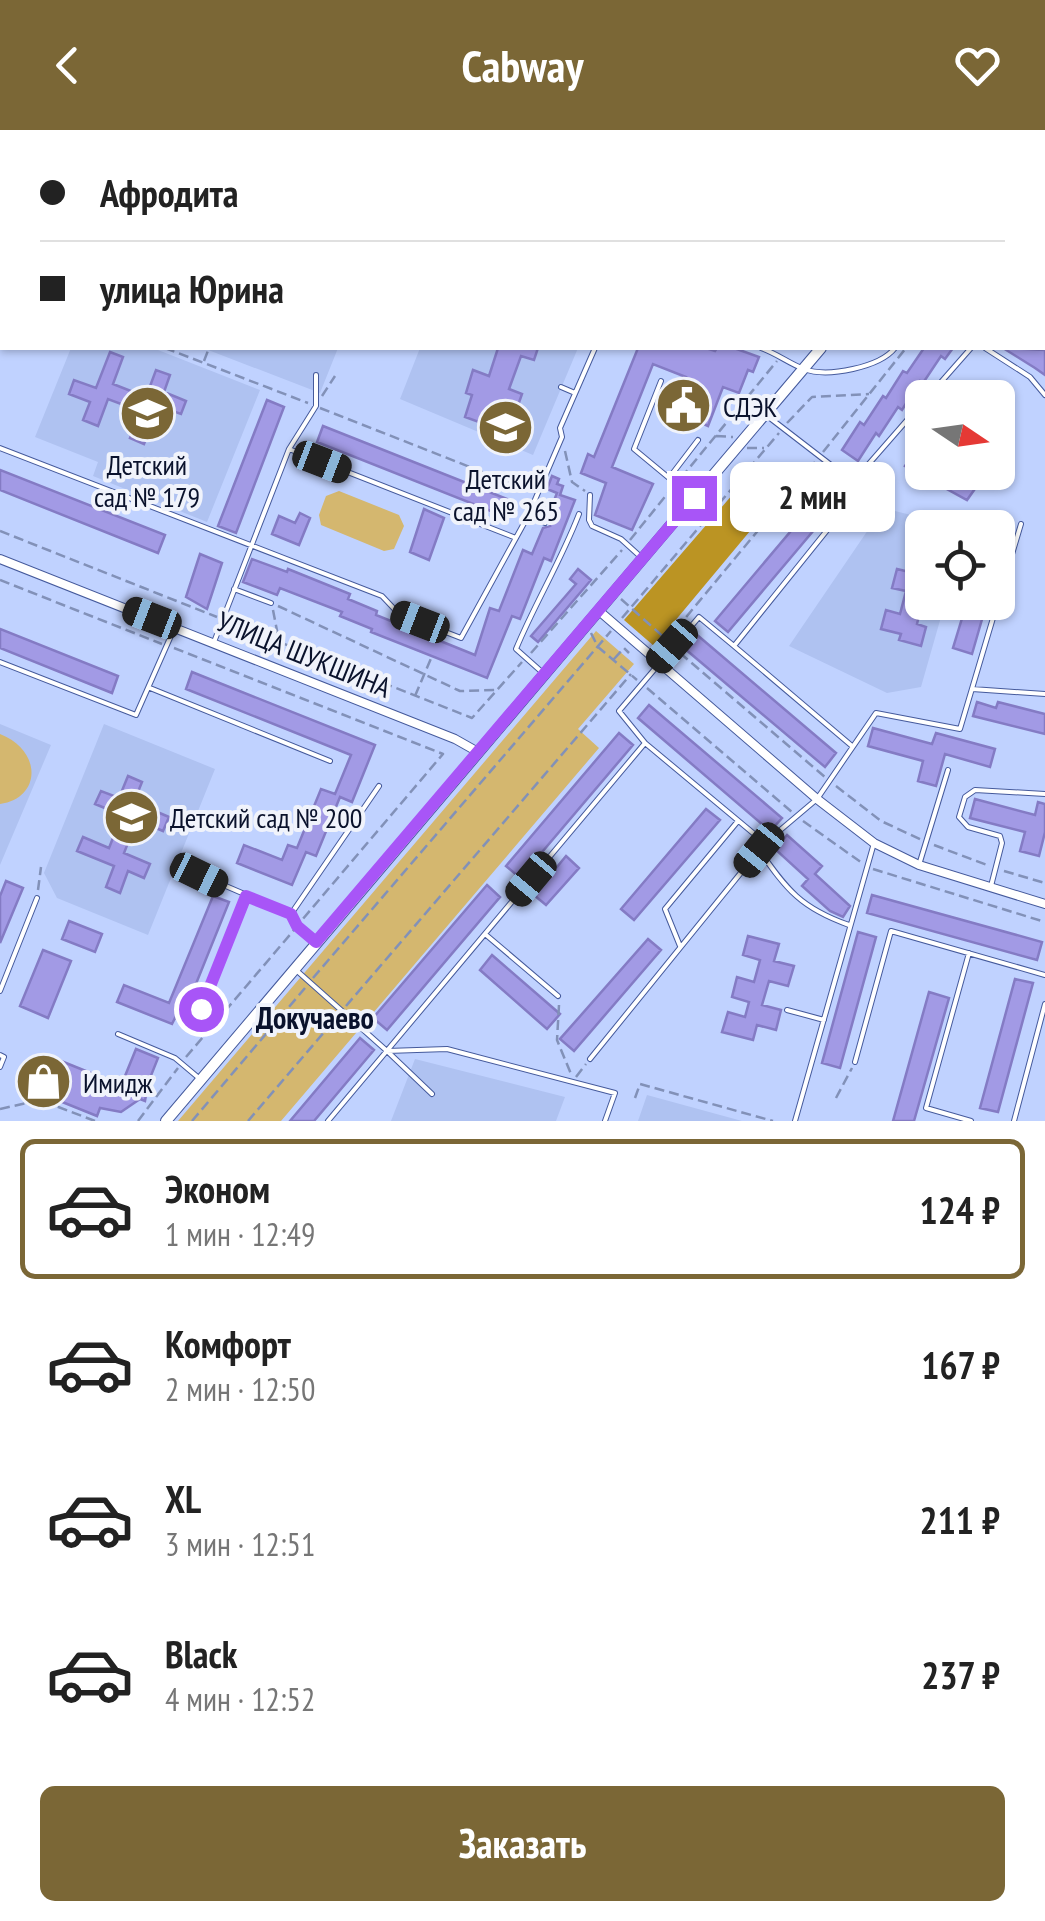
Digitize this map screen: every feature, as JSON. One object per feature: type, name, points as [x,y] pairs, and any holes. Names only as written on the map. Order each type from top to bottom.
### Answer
[{"type":"street","points":[[166,1121],[819,350]]},
{"type":"street","name":"УЛИЦА ШУКШИНА","points":[[0,558],[455,739],[478,752]]},
{"type":"street","points":[[598,610],[816,800],[874,844],[919,864],[1045,904]]},
{"type":"lane","points":[[0,448],[382,596],[399,614],[462,638],[528,516],[562,438],[560,428],[593,350]]},
{"type":"lane","points":[[766,350],[803,369],[828,371],[871,364],[894,350]]},
{"type":"lane","points":[[943,380],[969,350]]},
{"type":"lane","points":[[988,350],[1030,376],[1045,395]]},
{"type":"lane","points":[[1030,376],[1035,368]]},
{"type":"lane","points":[[214,642],[289,449],[316,406],[316,375]]},
{"type":"lane","points":[[661,381],[634,449],[694,498]]},
{"type":"lane","points":[[561,388],[575,393]]},
{"type":"lane","points":[[734,646],[862,488],[764,414]]},
{"type":"lane","points":[[853,482],[905,422]]},
{"type":"lane","points":[[669,478],[698,440]]},
{"type":"lane","points":[[289,449],[516,538]]},
{"type":"lane","points":[[590,495],[592,526],[626,544],[642,558]]},
{"type":"lane","points":[[544,674],[516,650],[579,514]]},
{"type":"lane","points":[[528,516],[545,522]]},
{"type":"lane","points":[[590,1059],[765,842],[816,800],[876,713],[960,729],[1021,524]]},
{"type":"lane","points":[[563,530],[572,533]]},
{"type":"lane","points":[[234,589],[271,604]]},
{"type":"lane","points":[[765,842],[645,743],[619,711],[672,646],[699,618],[854,748]]},
{"type":"lane","points":[[0,662],[136,715],[174,626]]},
{"type":"lane","points":[[150,688],[330,761]]},
{"type":"lane","points":[[972,689],[1045,694]]},
{"type":"lane","points":[[328,1121],[645,743]]},
{"type":"lane","points":[[919,864],[948,770]]},
{"type":"lane","points":[[291,914],[378,786]]},
{"type":"lane","points":[[991,886],[1002,843],[1000,836],[968,827],[960,817],[965,797],[975,790],[1045,794]]},
{"type":"lane","points":[[681,948],[665,909],[738,820]]},
{"type":"lane","points":[[796,1121],[874,844]]},
{"type":"lane","points":[[759,850],[784,886],[816,913],[851,926]]},
{"type":"lane","points":[[177,864],[291,914],[297,926],[316,942]]},
{"type":"lane","points":[[201,1009],[246,896]]},
{"type":"lane","points":[[0,990],[37,898]]},
{"type":"lane","points":[[855,1062],[891,931],[1045,975]]},
{"type":"lane","points":[[485,934],[558,996]]},
{"type":"lane","points":[[969,953],[926,1108],[971,1121]]},
{"type":"lane","points":[[294,969],[432,1094]]},
{"type":"lane","points":[[1014,1121],[1045,1004]]},
{"type":"lane","points":[[787,1010],[824,1020]]},
{"type":"lane","points":[[118,1034],[181,1063],[200,1079]]},
{"type":"lane","points":[[387,1050],[446,1049],[615,1093],[605,1121]]},
{"type":"lane","points":[[0,1055],[4,1057],[0,1067]]},
{"type":"path","points":[[171,350],[537,494]]},
{"type":"path","points":[[204,362],[208,350]]},
{"type":"path","points":[[667,640],[904,350]]},
{"type":"path","points":[[0,531],[472,718],[598,578],[782,356]]},
{"type":"path","points":[[316,406],[335,376]]},
{"type":"path","points":[[192,1121],[782,429],[812,397],[869,394]]},
{"type":"path","points":[[562,438],[572,482],[590,495]]},
{"type":"path","points":[[598,578],[672,646],[881,822],[926,842],[1045,883]]},
{"type":"path","points":[[0,580],[443,754],[181,1063],[138,1121]]},
{"type":"path","points":[[271,604],[280,642]]},
{"type":"path","points":[[271,604],[460,691],[497,690]]},
{"type":"path","points":[[570,610],[586,624],[598,647],[796,816],[867,867],[1045,922]]},
{"type":"path","points":[[614,660],[624,648],[629,653]]},
{"type":"path","points":[[415,696],[432,656]]},
{"type":"path","points":[[248,1121],[632,674]]},
{"type":"path","points":[[505,741],[511,747]]},
{"type":"path","points":[[37,898],[41,867]]},
{"type":"path","points":[[558,996],[557,1040],[574,1080],[590,1059]]},
{"type":"path","points":[[836,1098],[855,1062]]},
{"type":"path","points":[[635,1098],[640,1084],[772,1121]]},
{"type":"path","points":[[0,1108],[40,1100],[95,1121]]},
{"type":"shaded area","name":"Детский сад № 179","points":[[70,350],[158,350],[260,390],[207,522],[93,476],[98,462],[35,437]]},
{"type":"shaded area","points":[[208,350],[337,350],[320,393]]},
{"type":"shaded area","name":"Детский сад № 265","points":[[419,350],[577,350],[533,455],[400,399]]},
{"type":"shaded area","points":[[789,462],[800,471],[654,646],[624,620],[759,464],[775,477]]},
{"type":"shaded area","points":[[339,491],[399,515],[404,526],[394,549],[384,551],[321,525],[319,515],[326,496]]},
{"type":"shaded area","points":[[883,508],[905,514],[905,620],[940,620],[921,687],[887,693],[789,646]]},
{"type":"shaded area","points":[[596,631],[634,664],[578,729],[599,748],[281,1121],[178,1121]]},
{"type":"shaded area","points":[[0,724],[51,745],[0,865]]},
{"type":"shaded area","name":"Детский сад № 200","points":[[104,724],[215,769],[148,935],[57,898],[44,873]]},
{"type":"shaded area","points":[[0,734],[24,751],[32,773],[24,793],[0,804]]},
{"type":"shaded area","points":[[415,1059],[565,1097],[556,1121],[391,1121]]},
{"type":"shaded area","points":[[647,1095],[742,1121],[638,1121]]},
{"type":"building","points":[[497,350],[537,350],[534,360],[521,356],[509,389],[522,394],[515,414],[494,407],[487,425],[465,417],[472,395],[466,393],[473,370],[489,376]]},
{"type":"building","points":[[637,350],[740,350],[759,357],[753,372],[748,370],[739,393],[723,387],[708,426],[674,409],[686,377],[653,364],[612,467],[653,484],[632,530],[595,515],[606,483],[581,473],[588,454],[594,457]]},
{"type":"building","points":[[923,350],[952,350],[945,359],[941,356],[925,380],[905,380],[905,405],[902,410],[898,407],[879,436],[876,433],[858,461],[842,450],[860,422],[864,425],[883,396],[886,398],[903,371],[907,373]]},
{"type":"building","points":[[1006,350],[1045,350],[1045,375]]},
{"type":"building","points":[[110,352],[123,357],[113,384],[146,397],[156,370],[170,375],[164,392],[186,401],[181,414],[158,406],[144,444],[130,438],[140,411],[108,399],[98,426],[83,420],[90,402],[69,394],[74,380],[96,388]]},
{"type":"building","points":[[267,400],[284,407],[236,533],[218,526]]},
{"type":"building","points":[[323,426],[507,499],[501,515],[317,442]]},
{"type":"building","points":[[0,470],[165,535],[158,553],[0,490]]},
{"type":"building","points":[[552,476],[563,486],[560,495],[575,500],[551,561],[544,558],[520,619],[512,616],[487,678],[371,632],[372,629],[340,616],[342,612],[280,588],[277,595],[243,582],[252,559],[287,572],[288,569],[350,594],[348,599],[377,611],[376,615],[475,655],[490,608],[499,611],[523,550],[532,554],[543,528],[550,526],[547,518],[557,493],[547,489]]},
{"type":"building","points":[[828,487],[841,498],[728,632],[715,621]]},
{"type":"building","points":[[949,490],[974,490],[967,500]]},
{"type":"building","points":[[424,509],[444,518],[429,560],[410,552]]},
{"type":"building","points":[[300,513],[310,518],[299,545],[272,534],[279,516],[295,523]]},
{"type":"building","points":[[200,554],[222,563],[207,609],[186,597]]},
{"type":"building","points":[[578,569],[591,580],[538,642],[531,636],[576,584],[570,579]]},
{"type":"building","points":[[897,569],[905,571],[905,591],[892,588]]},
{"type":"building","points":[[905,595],[905,620],[918,620],[917,624],[926,627],[921,646],[899,640],[901,634],[881,629],[886,610],[900,614]]},
{"type":"building","points":[[962,620],[982,620],[972,654],[953,648]]},
{"type":"building","points":[[0,629],[118,676],[112,693],[0,648]]},
{"type":"building","points":[[696,634],[836,753],[825,767],[684,648]]},
{"type":"building","points":[[192,672],[375,745],[352,802],[340,797],[316,856],[306,852],[292,885],[237,863],[244,845],[282,860],[288,845],[297,848],[321,789],[335,794],[351,755],[186,689]]},
{"type":"building","points":[[977,702],[996,708],[998,702],[1045,714],[1045,734],[973,716]]},
{"type":"building","points":[[649,705],[782,818],[770,831],[638,718]]},
{"type":"building","points":[[873,728],[932,744],[936,733],[995,749],[990,767],[945,754],[936,786],[918,781],[923,761],[868,746]]},
{"type":"building","points":[[619,733],[633,745],[520,878],[506,866]]},
{"type":"building","points":[[128,776],[142,782],[134,802],[169,817],[163,831],[137,820],[124,853],[150,864],[144,878],[128,871],[120,893],[106,887],[114,866],[77,851],[83,837],[109,848],[122,815],[95,804],[101,791],[119,798]]},
{"type":"building","points":[[975,799],[1035,815],[1038,802],[1045,804],[1045,832],[1039,856],[1020,851],[1025,832],[970,818]]},
{"type":"building","points":[[706,809],[720,820],[634,920],[621,909]]},
{"type":"building","points":[[787,835],[822,866],[815,874],[850,906],[843,917],[830,911],[802,886],[808,879],[775,849]]},
{"type":"building","points":[[566,856],[579,868],[546,905],[534,895]]},
{"type":"building","points":[[6,881],[23,888],[0,943],[0,896]]},
{"type":"building","points":[[487,885],[500,897],[387,1030],[373,1018]]},
{"type":"building","points":[[872,895],[1042,942],[1037,960],[867,913]]},
{"type":"building","points":[[213,896],[229,902],[181,1021],[175,1018],[172,1024],[117,1002],[124,985],[169,1003]]},
{"type":"building","points":[[69,921],[102,934],[95,952],[62,939]]},
{"type":"building","points":[[858,932],[876,937],[840,1068],[822,1063]]},
{"type":"building","points":[[748,936],[779,944],[774,961],[794,966],[788,986],[769,981],[762,1005],[781,1010],[776,1030],[757,1025],[753,1040],[722,1032],[728,1012],[745,1017],[749,1002],[732,997],[737,977],[754,982],[760,960],[743,955]]},
{"type":"building","points":[[648,939],[661,950],[574,1051],[560,1039]]},
{"type":"building","points":[[43,950],[71,961],[48,1018],[20,1006]]},
{"type":"building","points":[[492,955],[560,1014],[547,1029],[480,970]]},
{"type":"building","points":[[1015,979],[1033,983],[998,1112],[980,1108]]},
{"type":"building","points":[[929,992],[949,998],[914,1121],[893,1121]]},
{"type":"building","points":[[360,1038],[374,1050],[314,1121],[290,1121]]},
{"type":"building","points":[[136,1049],[158,1058],[145,1101],[140,1099],[121,1112],[100,1108],[97,1116],[30,1089],[40,1064],[52,1069],[56,1059],[118,1084]]},
{"type":"place","name":"СДЭК","points":[[684,406]]},
{"type":"place","name":"Детский сад № 179","points":[[147,413]]},
{"type":"place","name":"Детский сад № 265","points":[[506,427]]},
{"type":"place","name":"Детский сад № 200","points":[[131,817]]},
{"type":"place","name":"Имидж","points":[[44,1082]]},
{"type":"district","name":"Докучаево","points":[[315,1017]]},
{"type":"route","points":[[201,1009],[246,896],[291,914],[297,926],[316,942],[694,498]]}]
